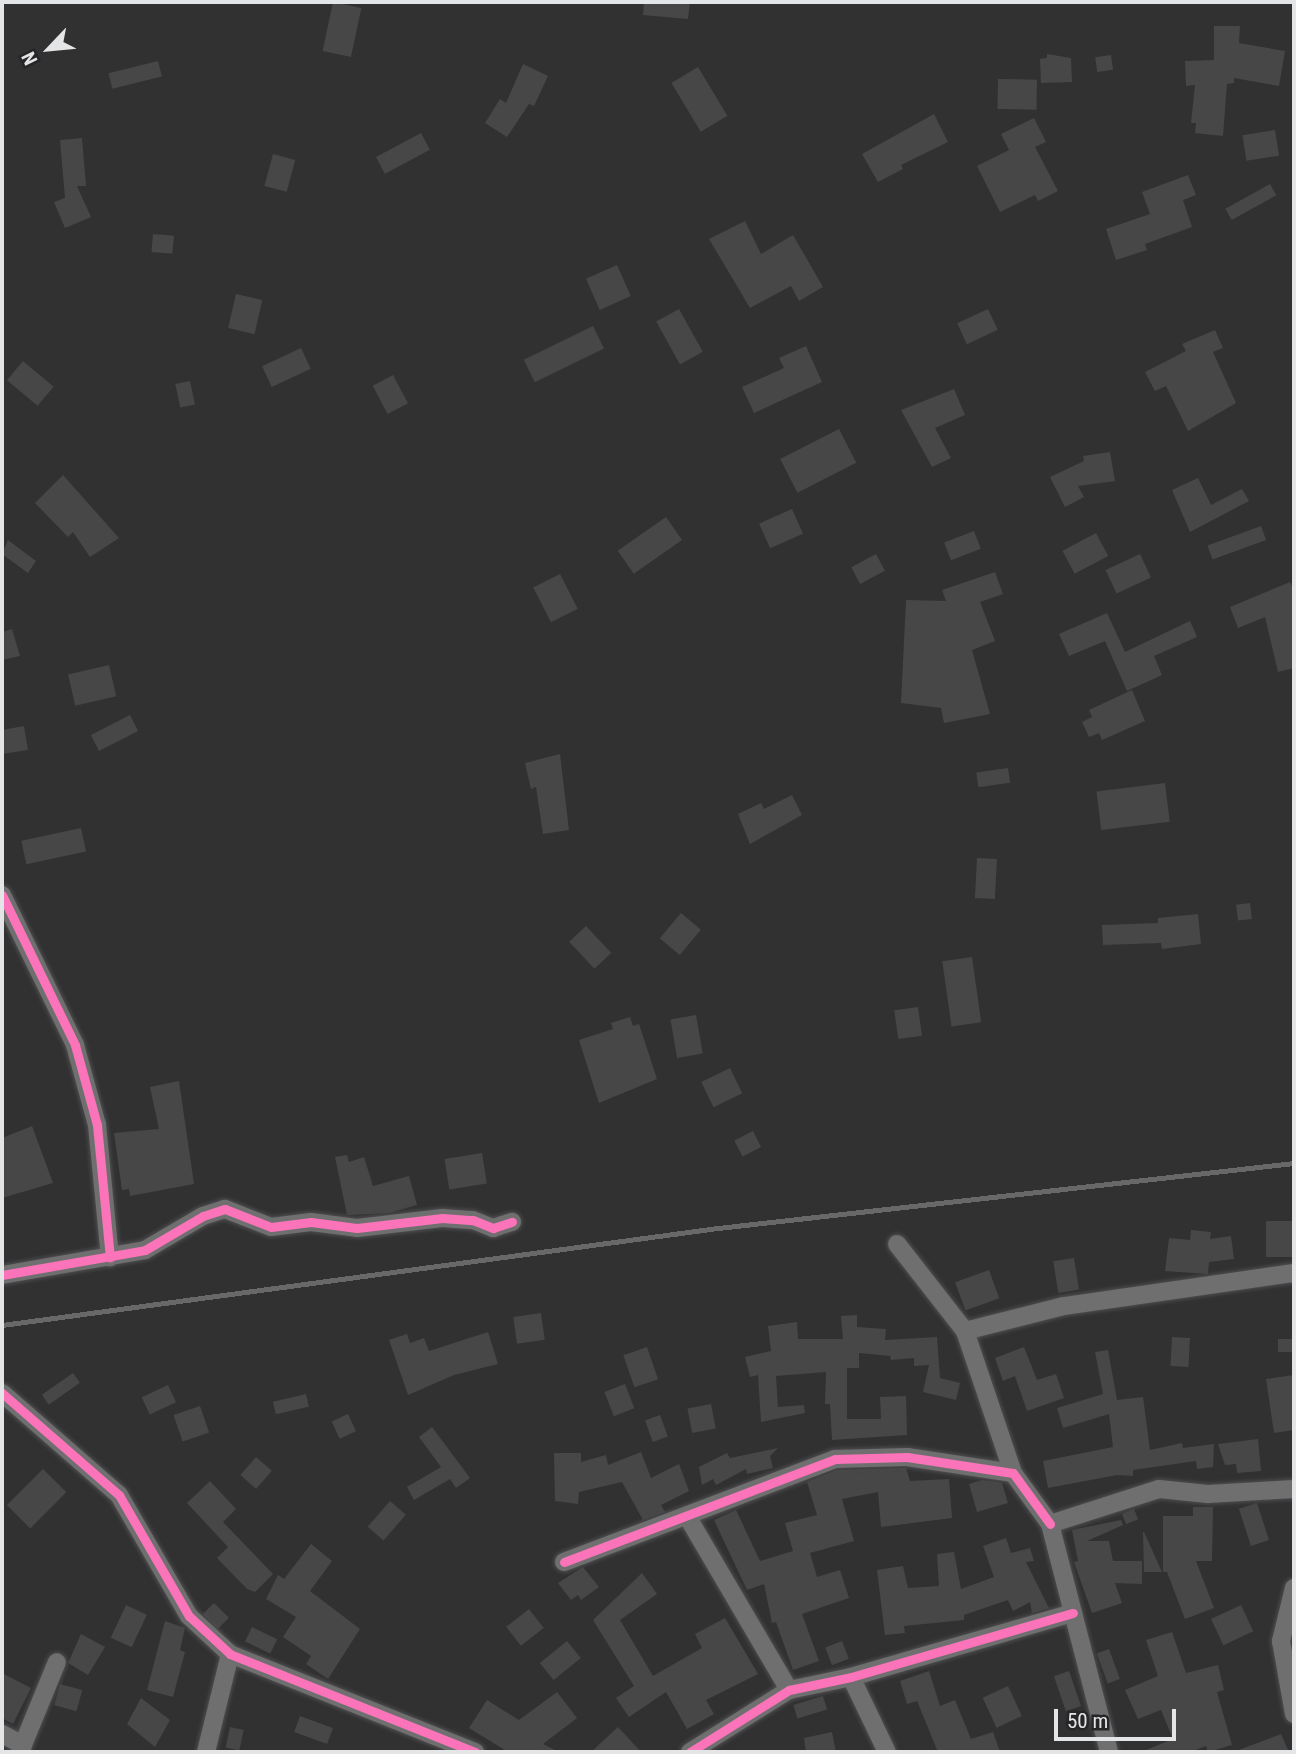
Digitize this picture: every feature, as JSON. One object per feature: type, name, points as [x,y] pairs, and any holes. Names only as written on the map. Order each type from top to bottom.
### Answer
[{"type":"street","points":[[2,895],[75,1045],[97,1125],[110,1257]]},
{"type":"street","points":[[2,1275],[145,1250],[203,1216],[225,1209],[271,1227],[312,1222],[357,1228],[442,1218],[473,1220],[493,1228],[512,1222]]},
{"type":"street","points":[[897,1244],[965,1331],[1013,1473],[1050,1524],[1109,1752]]},
{"type":"street","points":[[965,1331],[1064,1306],[1294,1273]]},
{"type":"street","points":[[2,1393],[119,1495],[190,1616],[230,1654],[475,1752]]},
{"type":"street","points":[[564,1562],[835,1459],[907,1458],[1013,1473]]},
{"type":"street","points":[[1050,1524],[1159,1489],[1208,1494],[1294,1489]]},
{"type":"street","points":[[687,1516],[789,1690]]},
{"type":"street","points":[[1294,1588],[1281,1642],[1294,1714]]},
{"type":"street","points":[[690,1752],[789,1690],[851,1677],[1073,1613]]},
{"type":"street","points":[[206,1752],[230,1654]]},
{"type":"street","points":[[2,1734],[21,1749],[57,1662]]},
{"type":"street","points":[[851,1677],[887,1752]]},
{"type":"building","points":[[333,2],[361,8],[351,57],[323,51]]},
{"type":"building","points":[[644,2],[690,2],[688,19],[643,15]]},
{"type":"building","points":[[1214,26],[1240,26],[1239,43],[1285,51],[1279,86],[1234,78],[1234,83],[1227,84],[1223,136],[1195,133],[1196,123],[1191,123],[1195,85],[1186,86],[1185,61],[1214,60]]},
{"type":"building","points":[[1047,54],[1071,58],[1072,82],[1041,83],[1040,59],[1047,58]]},
{"type":"building","points":[[1111,55],[1113,70],[1097,72],[1095,57]]},
{"type":"building","points":[[158,61],[162,77],[112,89],[109,73]]},
{"type":"building","points":[[523,64],[548,76],[534,106],[529,104],[507,137],[485,123],[500,99],[506,103]]},
{"type":"building","points":[[698,67],[727,116],[701,132],[671,83]]},
{"type":"building","points":[[998,79],[1037,80],[1036,110],[997,109]]},
{"type":"building","points":[[934,114],[948,142],[901,165],[903,169],[878,182],[862,154]]},
{"type":"building","points":[[1034,118],[1046,142],[1035,147],[1058,191],[1038,201],[1035,195],[1000,212],[977,166],[1009,150],[1001,134]]},
{"type":"building","points":[[1275,130],[1279,156],[1246,161],[1242,135]]},
{"type":"building","points":[[421,133],[430,150],[385,174],[376,157]]},
{"type":"building","points":[[82,138],[86,186],[77,186],[91,217],[65,228],[54,202],[65,198],[60,140]]},
{"type":"building","points":[[273,154],[295,160],[287,192],[264,186]]},
{"type":"building","points":[[1188,175],[1196,195],[1183,200],[1192,227],[1145,244],[1147,250],[1116,260],[1106,229],[1150,214],[1142,192]]},
{"type":"building","points":[[1270,184],[1276,195],[1232,220],[1225,209]]},
{"type":"building","points":[[745,221],[761,254],[793,235],[823,287],[799,301],[791,286],[750,308],[709,239]]},
{"type":"building","points":[[153,234],[174,236],[172,254],[151,252]]},
{"type":"building","points":[[617,265],[631,296],[600,310],[586,279]]},
{"type":"building","points":[[236,294],[262,300],[254,334],[228,328]]},
{"type":"building","points":[[679,309],[703,352],[680,364],[656,322]]},
{"type":"building","points":[[988,309],[998,330],[967,344],[957,323]]},
{"type":"building","points":[[593,326],[604,348],[535,382],[524,360]]},
{"type":"building","points":[[1215,330],[1223,348],[1213,352],[1236,403],[1188,431],[1166,386],[1155,391],[1145,372],[1186,351],[1182,344]]},
{"type":"building","points":[[806,346],[822,382],[754,413],[742,387],[784,368],[779,358]]},
{"type":"building","points":[[301,348],[311,369],[272,387],[262,366]]},
{"type":"building","points":[[23,361],[54,387],[38,406],[7,380]]},
{"type":"building","points":[[393,375],[408,403],[388,414],[373,386]]},
{"type":"building","points":[[190,381],[195,404],[180,408],[175,384]]},
{"type":"building","points":[[954,389],[965,415],[935,428],[951,458],[932,467],[901,410]]},
{"type":"building","points":[[839,429],[856,463],[797,493],[780,459]]},
{"type":"building","points":[[1110,452],[1115,481],[1078,486],[1084,497],[1065,507],[1050,477],[1084,461],[1083,456]]},
{"type":"building","points":[[63,475],[119,538],[90,557],[73,532],[68,537],[35,503]]},
{"type":"building","points":[[1198,478],[1211,505],[1242,489],[1249,501],[1190,532],[1172,490]]},
{"type":"building","points":[[792,509],[803,534],[770,548],[759,524]]},
{"type":"building","points":[[666,517],[682,540],[634,574],[618,551]]},
{"type":"building","points":[[1261,526],[1266,540],[1213,560],[1207,545]]},
{"type":"building","points":[[974,531],[981,549],[951,560],[944,542]]},
{"type":"building","points":[[1096,533],[1108,556],[1075,574],[1062,551]]},
{"type":"building","points":[[8,540],[36,561],[28,573],[2,554]]},
{"type":"building","points":[[876,554],[885,571],[860,584],[851,567]]},
{"type":"building","points":[[1140,554],[1151,578],[1117,594],[1106,570]]},
{"type":"building","points":[[995,572],[1003,594],[980,602],[995,641],[972,650],[990,714],[944,723],[941,708],[901,703],[906,600],[946,601],[942,590]]},
{"type":"building","points":[[560,574],[578,609],[551,622],[533,588]]},
{"type":"building","points":[[1290,582],[1294,590],[1294,668],[1278,672],[1265,617],[1238,628],[1230,607]]},
{"type":"building","points":[[1107,613],[1125,652],[1190,621],[1197,637],[1154,656],[1162,675],[1127,691],[1105,641],[1069,656],[1059,634]]},
{"type":"building","points":[[12,629],[20,656],[2,660],[2,632]]},
{"type":"building","points":[[109,665],[116,696],[75,706],[68,674]]},
{"type":"building","points":[[1132,690],[1145,721],[1102,740],[1099,733],[1089,737],[1082,722],[1092,717],[1089,710]]},
{"type":"building","points":[[130,715],[138,731],[99,751],[91,735]]},
{"type":"building","points":[[24,726],[28,750],[2,754],[2,730]]},
{"type":"building","points":[[560,754],[569,830],[543,834],[536,787],[531,789],[525,763]]},
{"type":"building","points":[[1008,768],[1010,783],[978,787],[976,772]]},
{"type":"building","points":[[1165,783],[1170,822],[1101,830],[1097,791]]},
{"type":"building","points":[[792,795],[802,815],[750,844],[738,814],[761,803],[764,809]]},
{"type":"building","points":[[81,828],[86,851],[26,864],[21,841]]},
{"type":"building","points":[[977,858],[997,859],[995,899],[975,898]]},
{"type":"building","points":[[1250,903],[1252,919],[1238,921],[1236,905]]},
{"type":"building","points":[[681,913],[701,930],[680,955],[660,938]]},
{"type":"building","points":[[1198,914],[1201,944],[1162,949],[1161,943],[1103,945],[1102,925],[1158,923],[1158,918]]},
{"type":"building","points":[[586,926],[611,953],[594,969],[569,942]]},
{"type":"building","points":[[972,957],[981,1022],[951,1027],[942,961]]},
{"type":"building","points":[[918,1007],[922,1036],[898,1039],[894,1010]]},
{"type":"building","points":[[696,1015],[703,1053],[677,1058],[670,1020]]},
{"type":"building","points":[[630,1017],[633,1026],[639,1024],[657,1079],[599,1103],[579,1040],[613,1029],[611,1023]]},
{"type":"building","points":[[730,1068],[742,1093],[714,1107],[701,1082]]},
{"type":"building","points":[[179,1081],[194,1184],[130,1196],[129,1189],[122,1190],[114,1133],[159,1129],[150,1087]]},
{"type":"building","points":[[32,1126],[53,1183],[2,1198],[2,1138]]},
{"type":"building","points":[[753,1131],[761,1147],[742,1157],[734,1141]]},
{"type":"building","points":[[482,1153],[487,1184],[449,1190],[444,1159]]},
{"type":"building","points":[[347,1155],[349,1162],[364,1157],[373,1186],[409,1176],[417,1205],[389,1213],[347,1215],[335,1157]]},
{"type":"building","points":[[1266,1221],[1294,1221],[1294,1257],[1266,1257]]},
{"type":"building","points":[[1191,1230],[1211,1232],[1210,1239],[1231,1236],[1234,1259],[1209,1262],[1208,1274],[1165,1271],[1169,1238],[1190,1240]]},
{"type":"building","points":[[1074,1258],[1079,1290],[1058,1293],[1053,1261]]},
{"type":"building","points":[[989,1270],[999,1298],[965,1311],[955,1282]]},
{"type":"building","points":[[541,1313],[545,1340],[517,1344],[513,1317]]},
{"type":"building","points":[[857,1315],[857,1327],[886,1329],[885,1340],[937,1337],[940,1378],[960,1383],[956,1400],[923,1392],[929,1365],[914,1366],[914,1358],[891,1360],[890,1356],[859,1353],[859,1368],[847,1368],[847,1419],[881,1419],[880,1397],[906,1396],[907,1435],[832,1440],[830,1404],[825,1404],[826,1372],[776,1376],[778,1407],[804,1405],[805,1413],[761,1422],[758,1375],[750,1377],[745,1357],[771,1351],[768,1326],[797,1322],[798,1339],[843,1339],[841,1316]]},
{"type":"building","points":[[488,1332],[498,1364],[454,1375],[408,1395],[389,1340],[407,1334],[410,1343],[424,1338],[429,1351]]},
{"type":"building","points":[[1172,1337],[1190,1338],[1188,1367],[1170,1366]]},
{"type":"building","points":[[1278,1339],[1294,1339],[1294,1352],[1278,1352]]},
{"type":"building","points":[[647,1347],[658,1379],[634,1387],[623,1355]]},
{"type":"building","points":[[1024,1347],[1037,1380],[1056,1374],[1064,1398],[1027,1411],[1015,1376],[1003,1381],[995,1358]]},
{"type":"building","points":[[1108,1350],[1117,1400],[1143,1397],[1150,1450],[1182,1443],[1183,1448],[1214,1444],[1213,1467],[1197,1469],[1196,1461],[1133,1470],[1133,1476],[1117,1475],[1048,1488],[1043,1461],[1113,1447],[1109,1414],[1063,1428],[1057,1408],[1103,1394],[1095,1352]]},
{"type":"building","points":[[73,1373],[80,1383],[49,1405],[42,1395]]},
{"type":"building","points":[[1294,1375],[1294,1430],[1274,1433],[1266,1379]]},
{"type":"building","points":[[625,1384],[634,1408],[614,1416],[604,1392]]},
{"type":"building","points":[[168,1385],[176,1402],[150,1414],[142,1397]]},
{"type":"building","points":[[306,1394],[309,1407],[276,1414],[273,1402]]},
{"type":"building","points":[[711,1404],[716,1429],[692,1433],[687,1409]]},
{"type":"building","points":[[200,1406],[209,1432],[183,1442],[174,1415]]},
{"type":"building","points":[[348,1414],[356,1431],[340,1439],[332,1422]]},
{"type":"building","points":[[660,1415],[668,1437],[653,1442],[645,1420]]},
{"type":"building","points":[[432,1427],[470,1478],[456,1488],[450,1479],[414,1500],[407,1487],[441,1467],[419,1437]]},
{"type":"building","points":[[1258,1439],[1261,1471],[1237,1473],[1236,1464],[1225,1465],[1218,1444]]},
{"type":"building","points":[[778,1448],[770,1456],[773,1468],[747,1474],[746,1469],[716,1485],[713,1479],[702,1485],[699,1467],[727,1453],[730,1458]]},
{"type":"building","points":[[641,1452],[651,1478],[679,1464],[689,1491],[661,1505],[665,1512],[643,1520],[622,1482],[579,1492],[578,1504],[555,1501],[554,1453],[581,1453],[581,1462],[606,1455],[608,1465]]},
{"type":"building","points":[[256,1457],[272,1471],[256,1489],[240,1475]]},
{"type":"building","points":[[906,1468],[910,1481],[949,1479],[952,1518],[881,1527],[878,1492],[842,1499],[854,1541],[810,1553],[817,1577],[840,1570],[849,1598],[802,1614],[819,1661],[793,1670],[776,1622],[772,1623],[764,1584],[747,1590],[714,1520],[736,1510],[760,1561],[793,1551],[785,1523],[817,1515],[807,1482],[837,1470]]},
{"type":"building","points":[[43,1469],[66,1492],[30,1528],[7,1505]]},
{"type":"building","points":[[982,1480],[1002,1483],[1008,1503],[977,1512],[969,1484]]},
{"type":"building","points":[[210,1481],[236,1509],[223,1522],[273,1574],[255,1592],[247,1589],[217,1558],[228,1547],[187,1503]]},
{"type":"building","points":[[390,1501],[406,1515],[384,1540],[368,1527]]},
{"type":"building","points":[[1257,1503],[1269,1540],[1251,1546],[1239,1509]]},
{"type":"building","points":[[1193,1507],[1213,1507],[1212,1561],[1196,1561],[1214,1608],[1185,1619],[1167,1572],[1163,1572],[1163,1516],[1193,1516]]},
{"type":"building","points":[[1134,1509],[1138,1519],[1126,1524],[1122,1514]]},
{"type":"building","points":[[1121,1520],[1123,1525],[1087,1541],[1109,1541],[1113,1561],[1142,1561],[1142,1584],[1115,1583],[1122,1603],[1092,1613],[1074,1562],[1078,1561],[1072,1530]]},
{"type":"building","points":[[1144,1532],[1162,1572],[1144,1572]]},
{"type":"building","points":[[1006,1538],[1011,1553],[1030,1548],[1034,1561],[1026,1562],[1049,1608],[1032,1613],[1030,1602],[1013,1611],[1008,1600],[964,1615],[964,1620],[904,1626],[905,1633],[885,1635],[877,1570],[903,1566],[908,1588],[939,1586],[937,1554],[954,1552],[961,1589],[994,1577],[983,1546]]},
{"type":"building","points":[[311,1544],[332,1561],[310,1591],[360,1629],[328,1679],[306,1664],[311,1656],[283,1637],[296,1617],[266,1599],[278,1575],[284,1579]]},
{"type":"building","points":[[583,1567],[599,1587],[581,1600],[578,1595],[571,1600],[558,1583]]},
{"type":"building","points":[[642,1573],[657,1594],[620,1620],[653,1676],[702,1648],[695,1634],[725,1618],[758,1674],[706,1700],[714,1714],[687,1729],[666,1692],[629,1717],[616,1698],[634,1686],[593,1620]]},
{"type":"building","points":[[214,1603],[229,1618],[218,1629],[203,1614]]},
{"type":"building","points":[[126,1605],[147,1615],[132,1647],[111,1638]]},
{"type":"building","points":[[1241,1605],[1253,1631],[1223,1645],[1211,1619]]},
{"type":"building","points":[[529,1609],[544,1628],[521,1646],[506,1627]]},
{"type":"building","points":[[165,1621],[185,1628],[180,1650],[185,1652],[173,1697],[147,1690]]},
{"type":"building","points":[[252,1627],[277,1639],[270,1654],[245,1641]]},
{"type":"building","points":[[1172,1632],[1186,1673],[1218,1665],[1224,1690],[1217,1692],[1232,1745],[1208,1752],[1206,1746],[1190,1752],[1141,1752],[1173,1739],[1161,1710],[1138,1719],[1125,1690],[1158,1676],[1146,1640]]},
{"type":"building","points":[[81,1634],[105,1647],[88,1675],[68,1663]]},
{"type":"building","points":[[567,1641],[581,1658],[554,1680],[540,1663]]},
{"type":"building","points":[[842,1641],[849,1659],[832,1665],[825,1647]]},
{"type":"building","points":[[1109,1649],[1120,1679],[1108,1684],[1097,1653]]},
{"type":"building","points":[[929,1671],[940,1706],[955,1700],[971,1739],[993,1732],[1000,1752],[938,1752],[917,1701],[907,1704],[900,1681]]},
{"type":"building","points":[[1069,1671],[1081,1706],[1066,1711],[1054,1676]]},
{"type":"building","points":[[2,1673],[31,1688],[13,1724],[2,1718]]},
{"type":"building","points":[[60,1684],[82,1690],[77,1711],[54,1705]]},
{"type":"building","points":[[1008,1686],[1022,1716],[997,1728],[983,1698]]},
{"type":"building","points":[[557,1692],[577,1718],[543,1744],[559,1752],[508,1752],[469,1728],[487,1700],[519,1720]]},
{"type":"building","points":[[823,1696],[827,1709],[797,1718],[793,1705]]},
{"type":"building","points":[[141,1698],[170,1720],[155,1747],[127,1724]]},
{"type":"building","points":[[300,1716],[333,1728],[327,1744],[294,1732]]},
{"type":"building","points":[[230,1727],[244,1730],[239,1750],[226,1748]]},
{"type":"building","points":[[618,1727],[641,1752],[591,1752]]},
{"type":"building","points":[[832,1732],[836,1752],[806,1752],[804,1738]]},
{"type":"building","points":[[1281,1734],[1289,1752],[1236,1752],[1236,1751]]},
{"type":"railway","points":[[2,1325],[718,1228],[1294,1163]]},
{"type":"cycle path","points":[[2,895],[75,1045],[97,1125],[110,1257]]},
{"type":"cycle path","points":[[2,1275],[145,1250],[203,1216],[225,1209],[271,1227],[311,1222],[357,1228],[442,1218],[473,1220],[493,1228],[512,1222]]},
{"type":"cycle path","points":[[2,1393],[119,1495],[189,1616],[230,1654],[475,1752]]},
{"type":"cycle path","points":[[564,1562],[835,1459],[907,1457],[1013,1473],[1050,1524]]},
{"type":"cycle path","points":[[690,1752],[789,1690],[851,1677],[1073,1613]]}]
